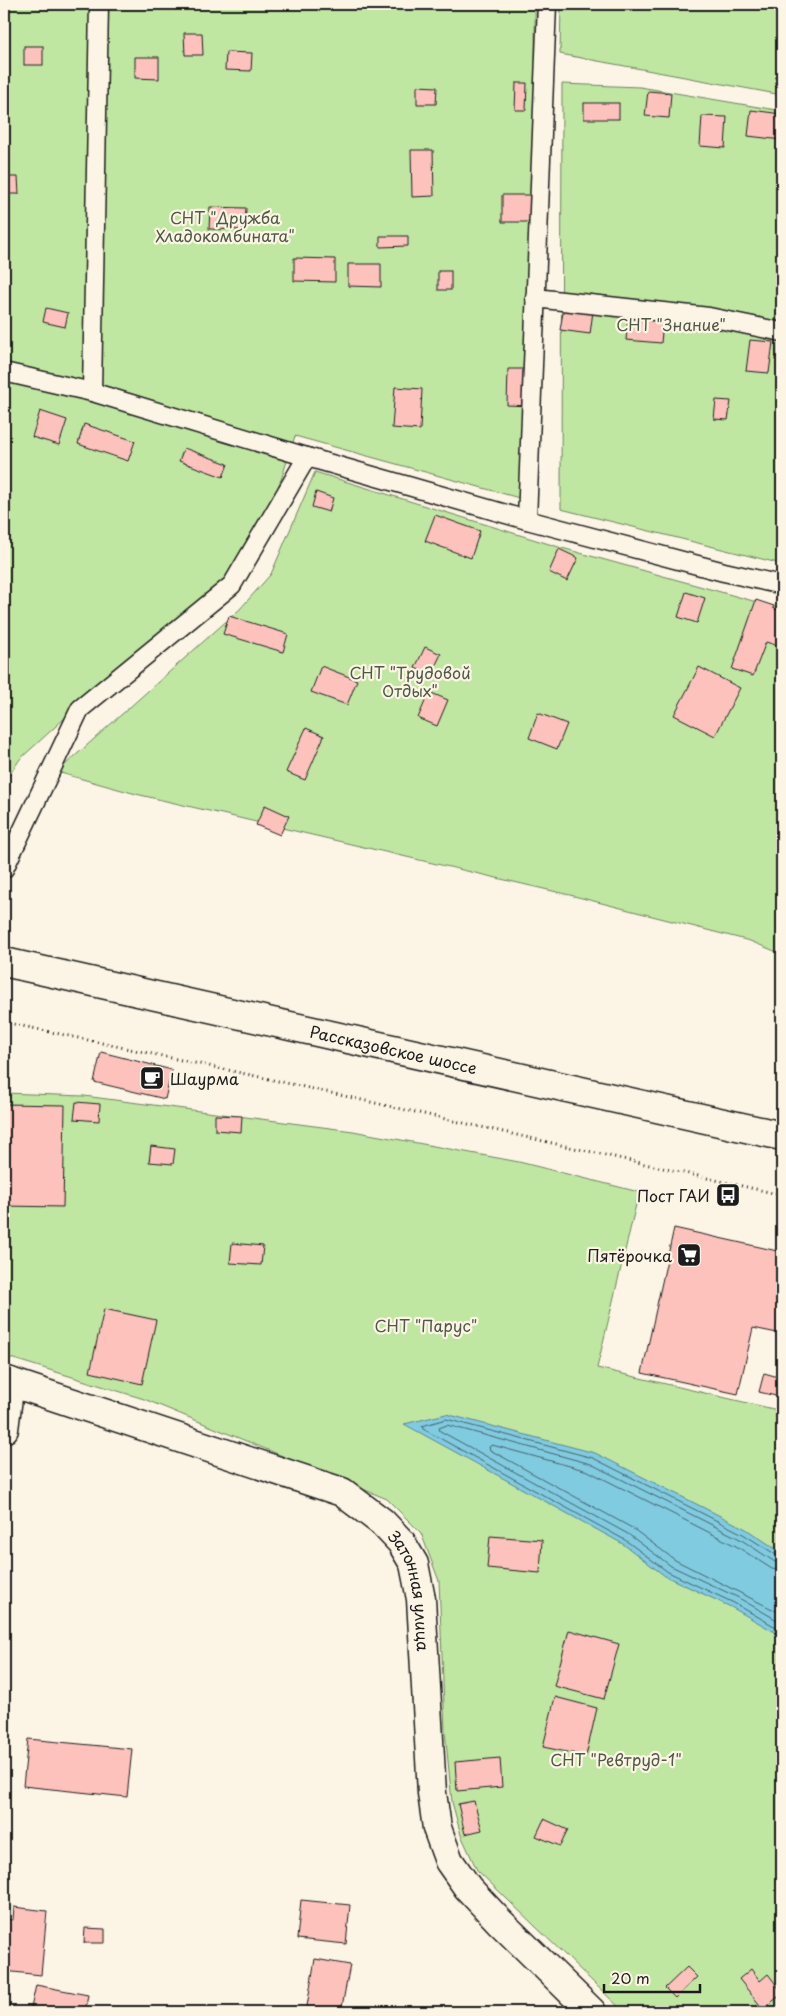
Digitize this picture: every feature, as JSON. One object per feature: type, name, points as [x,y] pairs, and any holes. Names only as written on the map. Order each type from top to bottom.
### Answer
[{"type":"street","name":"Рассказовское шоссе","points":[[4,962],[782,1136]]},
{"type":"street","points":[[4,1429],[7,1381]]},
{"type":"street","name":"Затонная улица","points":[[7,1381],[342,1492],[382,1522],[401,1542],[414,1564],[421,1599],[432,1793],[437,1828],[449,1861],[468,1888],[499,1921],[592,2012]]},
{"type":"lane","points":[[92,392],[99,4]]},
{"type":"lane","points":[[527,520],[547,4]]},
{"type":"lane","points":[[535,298],[709,317],[782,332]]},
{"type":"lane","points":[[4,372],[92,392],[307,457],[527,520],[724,572],[782,585]]},
{"type":"lane","points":[[4,869],[80,709],[232,585],[307,457]]},
{"type":"path","points":[[4,1022],[260,1077],[782,1195]]},
{"type":"green space","name":"СНТ \"Дружба Хладокомбината\"","points":[[4,4],[535,4],[536,235],[530,501],[295,436],[282,477],[245,570],[148,642],[20,759],[6,780],[4,779]]},
{"type":"green space","points":[[561,4],[782,4],[782,95],[560,54]]},
{"type":"green space","name":"СНТ \"Знание\"","points":[[562,84],[640,87],[782,111],[782,564],[561,509]]},
{"type":"green space","name":"СНТ \"Трудовой Отдых\"","points":[[315,472],[562,548],[782,609],[782,954],[750,941],[574,896],[136,794],[57,772],[240,609],[271,574]]},
{"type":"green space","points":[[4,1093],[84,1096],[353,1131],[519,1162],[639,1192],[597,1368],[782,1411],[782,2012],[624,2012],[477,1870],[461,1835],[452,1802],[445,1731],[439,1581],[421,1533],[387,1499],[144,1399],[4,1356]]},
{"type":"water","points":[[446,1414],[595,1453],[746,1529],[782,1553],[782,1633],[773,1631],[731,1607],[665,1576],[623,1544],[404,1424]]},
{"type":"building","points":[[184,33],[202,33],[203,55],[185,55]]},
{"type":"building","points":[[24,46],[43,46],[43,65],[24,65]]},
{"type":"building","points":[[226,52],[252,53],[251,71],[225,70]]},
{"type":"building","points":[[135,57],[159,57],[159,79],[135,78]]},
{"type":"building","points":[[516,83],[527,83],[526,110],[515,110]]},
{"type":"building","points":[[417,86],[437,87],[436,104],[417,104]]},
{"type":"building","points":[[648,91],[671,93],[669,118],[645,116]]},
{"type":"building","points":[[584,103],[619,103],[619,119],[584,119]]},
{"type":"building","points":[[751,110],[782,114],[782,140],[748,136]]},
{"type":"building","points":[[702,116],[727,117],[725,148],[700,146]]},
{"type":"building","points":[[411,150],[433,150],[434,196],[412,197]]},
{"type":"building","points":[[4,177],[18,177],[19,194],[4,194]]},
{"type":"building","points":[[502,195],[532,195],[533,222],[502,222]]},
{"type":"building","points":[[210,207],[246,208],[245,230],[209,229]]},
{"type":"building","points":[[380,236],[408,236],[408,246],[380,247]]},
{"type":"building","points":[[294,258],[335,259],[335,282],[294,281]]},
{"type":"building","points":[[348,264],[381,264],[381,287],[348,286]]},
{"type":"building","points":[[438,271],[451,271],[451,290],[438,290]]},
{"type":"building","points":[[564,306],[593,311],[590,334],[560,330]]},
{"type":"building","points":[[46,308],[68,313],[65,327],[43,322]]},
{"type":"building","points":[[628,318],[663,321],[661,343],[626,340]]},
{"type":"building","points":[[750,340],[773,342],[769,373],[746,371]]},
{"type":"building","points":[[508,369],[529,369],[528,406],[507,405]]},
{"type":"building","points":[[395,387],[422,389],[420,430],[392,428]]},
{"type":"building","points":[[716,400],[731,401],[728,420],[714,419]]},
{"type":"building","points":[[40,411],[67,420],[59,445],[32,437]]},
{"type":"building","points":[[84,424],[135,441],[128,461],[78,444]]},
{"type":"building","points":[[184,448],[228,464],[223,477],[179,461]]},
{"type":"building","points":[[316,492],[333,498],[329,512],[312,507]]},
{"type":"building","points":[[435,515],[480,531],[471,558],[425,541]]},
{"type":"building","points":[[559,549],[578,558],[567,581],[549,572]]},
{"type":"building","points":[[686,592],[705,598],[697,623],[678,617]]},
{"type":"building","points":[[756,600],[774,606],[773,608],[782,612],[782,647],[766,642],[753,676],[732,669]]},
{"type":"building","points":[[229,616],[288,634],[283,652],[223,634]]},
{"type":"building","points":[[425,647],[441,654],[431,675],[415,668]]},
{"type":"building","points":[[321,666],[357,680],[347,705],[311,692]]},
{"type":"building","points":[[699,667],[740,688],[715,736],[674,715]]},
{"type":"building","points":[[429,692],[448,700],[437,726],[418,718]]},
{"type":"building","points":[[538,713],[567,724],[557,749],[529,738]]},
{"type":"building","points":[[306,728],[324,736],[305,780],[286,772]]},
{"type":"building","points":[[265,805],[289,816],[280,835],[256,825]]},
{"type":"building","points":[[101,1052],[172,1070],[165,1099],[94,1082]]},
{"type":"building","points":[[76,1102],[100,1104],[99,1121],[74,1119]]},
{"type":"building","points":[[4,1104],[65,1105],[63,1207],[4,1206]]},
{"type":"building","points":[[215,1115],[242,1116],[241,1132],[215,1130]]},
{"type":"building","points":[[151,1146],[175,1149],[173,1164],[149,1162]]},
{"type":"building","points":[[674,1228],[782,1252],[782,1334],[753,1328],[738,1394],[642,1373]]},
{"type":"building","points":[[232,1243],[263,1246],[261,1265],[230,1263]]},
{"type":"building","points":[[104,1309],[156,1320],[142,1384],[90,1372]]},
{"type":"building","points":[[764,1373],[782,1378],[780,1397],[759,1392]]},
{"type":"building","points":[[490,1536],[542,1540],[540,1573],[487,1568]]},
{"type":"building","points":[[569,1630],[619,1644],[604,1699],[554,1686]]},
{"type":"building","points":[[555,1697],[597,1708],[586,1756],[543,1747]]},
{"type":"building","points":[[28,1739],[132,1749],[127,1797],[23,1786]]},
{"type":"building","points":[[500,1758],[502,1787],[457,1791],[455,1762]]},
{"type":"building","points":[[474,1801],[482,1830],[465,1834],[458,1804]]},
{"type":"building","points":[[544,1819],[568,1830],[560,1846],[536,1836]]},
{"type":"building","points":[[301,1900],[350,1905],[346,1944],[297,1939]]},
{"type":"building","points":[[14,1907],[47,1911],[41,1975],[4,1971],[4,1919],[13,1920]]},
{"type":"building","points":[[85,1928],[105,1929],[105,1943],[84,1943]]},
{"type":"building","points":[[315,1959],[350,1965],[341,2012],[306,2012]]},
{"type":"building","points":[[687,1967],[697,1977],[675,1998],[665,1988]]},
{"type":"building","points":[[751,1969],[760,1981],[768,1974],[782,1992],[763,2009],[739,1979]]},
{"type":"building","points":[[36,1985],[88,1995],[85,2012],[55,2012],[31,2008]]},
{"type":"place","name":"Шаурма","points":[[152,1078]]},
{"type":"place","name":"Пост ГАИ","points":[[728,1195]]},
{"type":"place","name":"Пятёрочка","points":[[689,1255]]},
{"type":"park label","name":"СНТ \"Парус\"","points":[[426,1325]]},
{"type":"park label","name":"СНТ \"Ревтруд-1\"","points":[[616,1759]]}]
